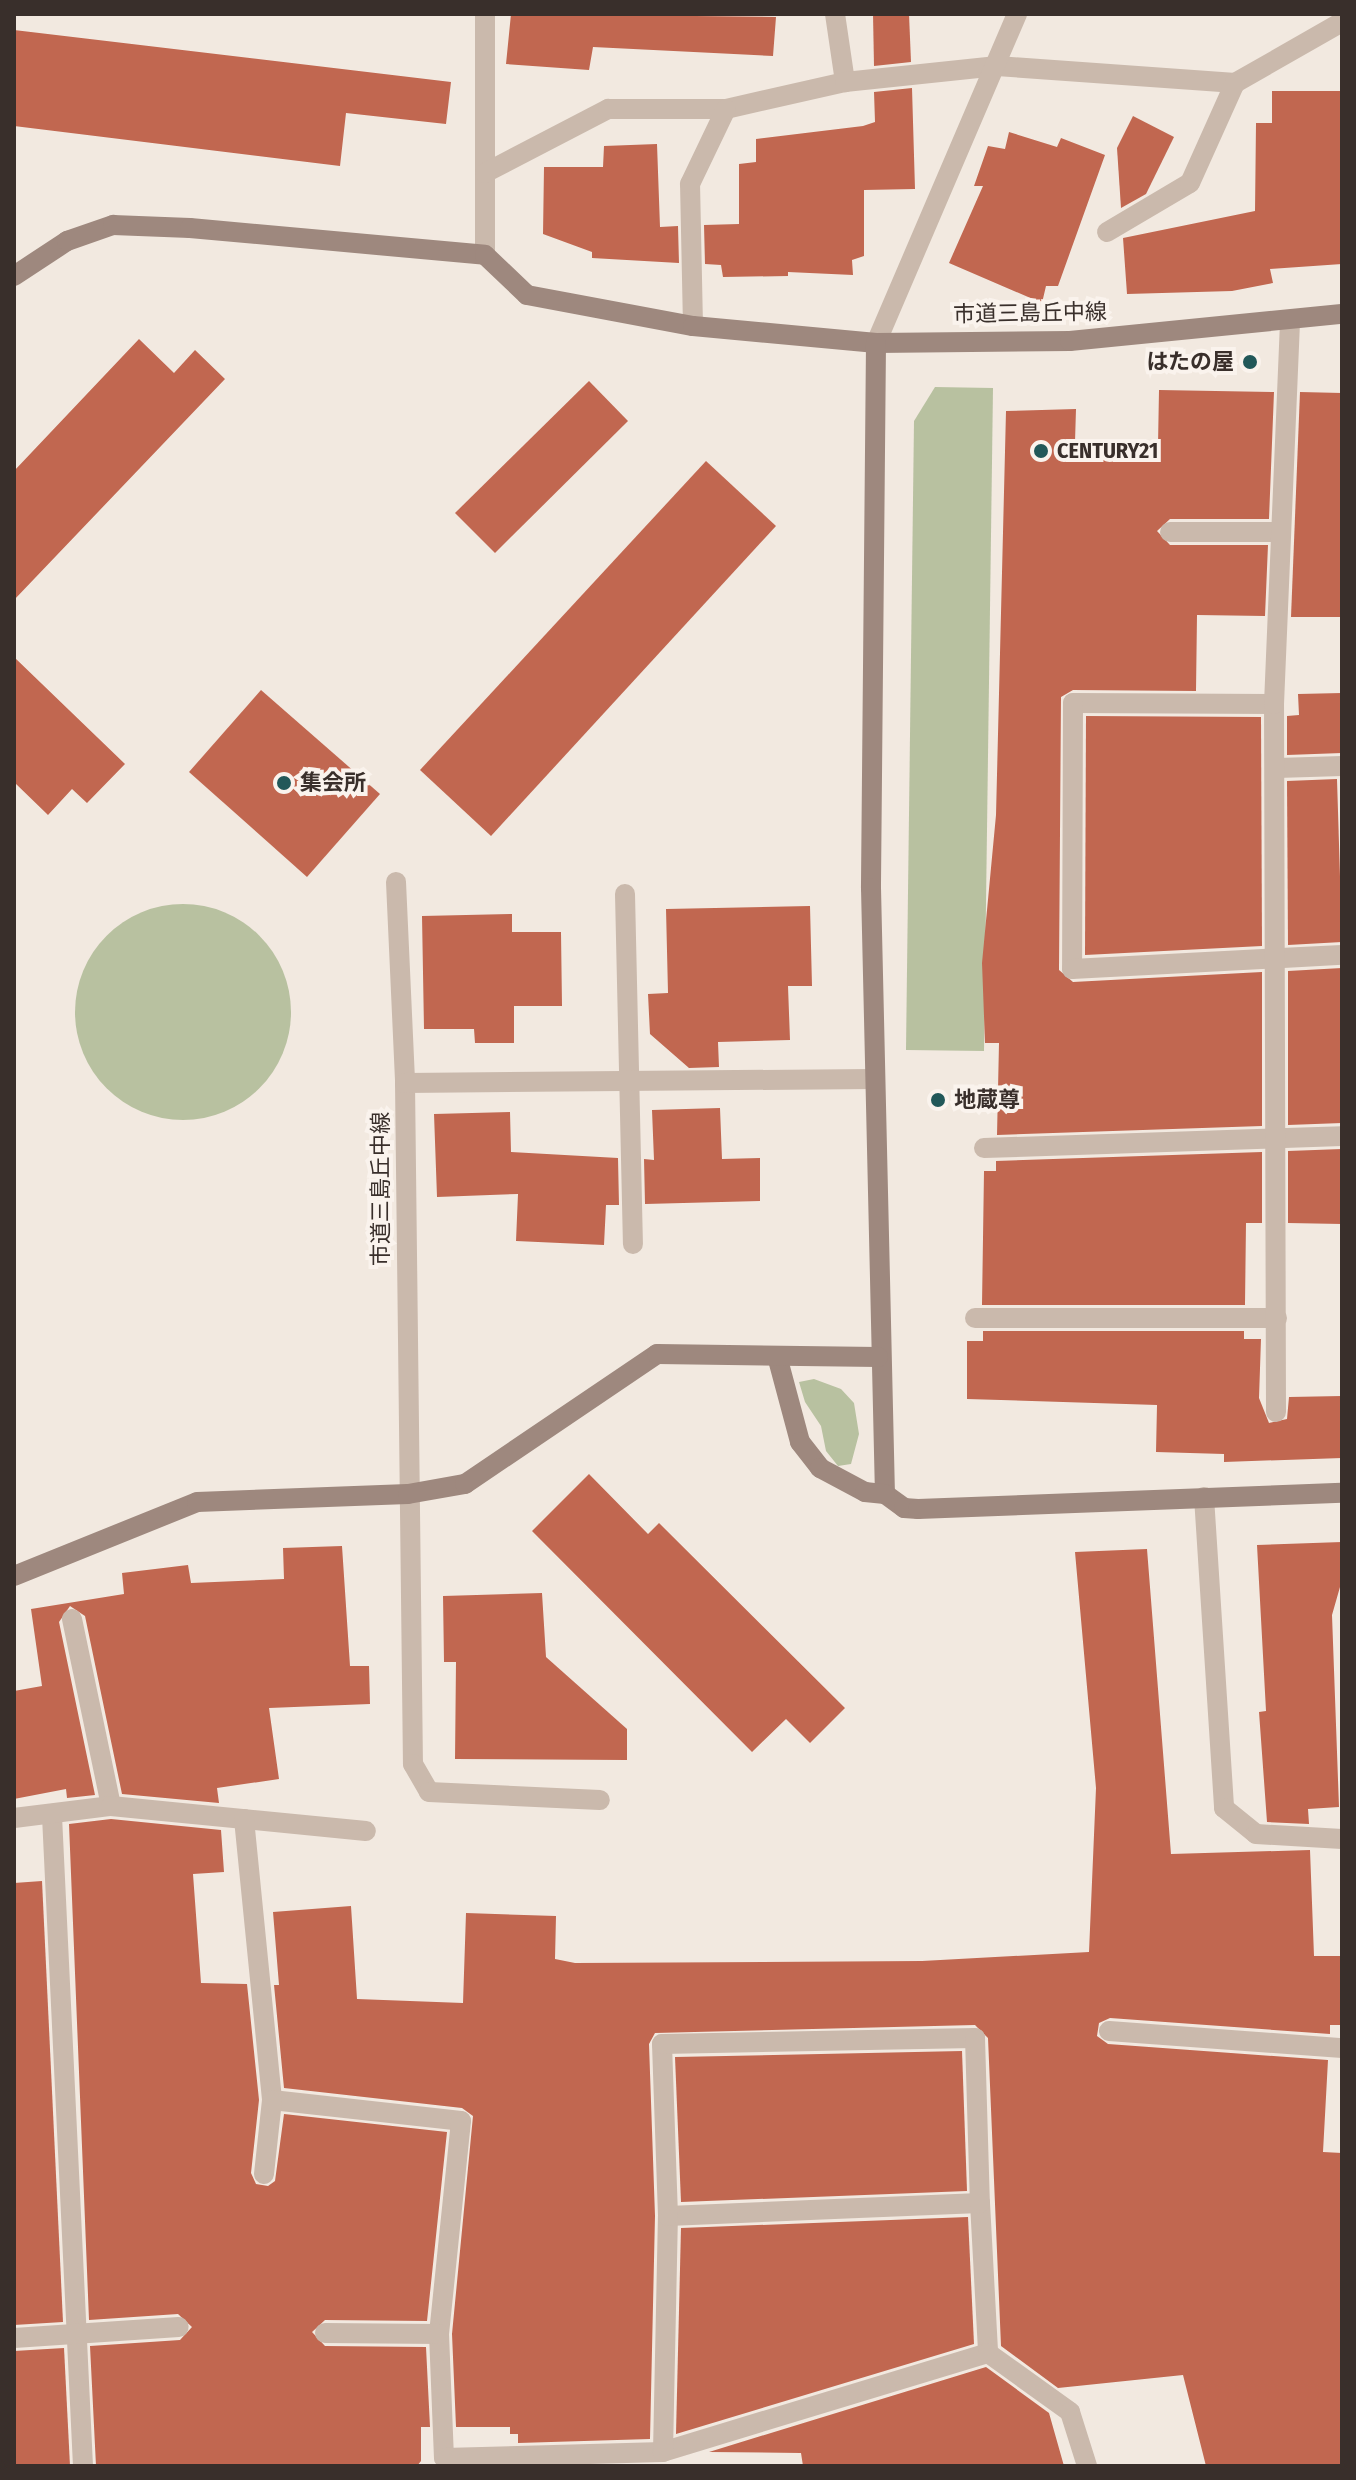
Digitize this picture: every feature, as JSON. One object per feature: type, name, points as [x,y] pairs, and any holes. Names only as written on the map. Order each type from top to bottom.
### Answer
[{"type":"street","points":[[14,276],[67,241],[113,225],[485,255],[485,14]]},
{"type":"street","points":[[835,14],[845,82]]},
{"type":"street","points":[[885,1494],[878,1357],[874,1079],[876,343],[1017,14]]},
{"type":"street","points":[[485,173],[608,109],[726,109],[845,82],[997,66],[1235,83],[1342,22]]},
{"type":"street","points":[[1107,232],[1190,183],[1235,83]]},
{"type":"street","points":[[693,326],[690,184],[726,109]]},
{"type":"street","name":"市道三島丘中線","points":[[485,255],[527,295],[693,326],[876,343],[1070,341],[1290,322],[1342,314]]},
{"type":"street","points":[[1276,1412],[1279,959],[1274,704],[1290,322]]},
{"type":"street","points":[[1170,532],[1280,532]]},
{"type":"street","points":[[1274,704],[1073,703],[1072,969],[1342,955]]},
{"type":"street","points":[[1277,768],[1342,766]]},
{"type":"street","name":"市道三島丘中線","points":[[396,882],[405,1083],[413,1764],[429,1792],[600,1800]]},
{"type":"street","points":[[625,894],[633,1244]]},
{"type":"street","points":[[405,1083],[874,1079]]},
{"type":"street","points":[[984,1148],[1279,1135],[1342,1136]]},
{"type":"street","points":[[975,1318],[1277,1318]]},
{"type":"street","points":[[14,1576],[197,1502],[408,1494],[465,1484],[657,1354],[878,1357]]},
{"type":"street","points":[[777,1356],[800,1442],[820,1468],[865,1492],[885,1494],[904,1508],[1342,1493]]},
{"type":"street","points":[[1204,1497],[1224,1808],[1256,1834],[1342,1839]]},
{"type":"street","points":[[72,1619],[111,1806]]},
{"type":"street","points":[[14,1818],[52,1816],[111,1806],[366,1831]]},
{"type":"street","points":[[52,1816],[83,2466]]},
{"type":"street","points":[[244,1819],[272,2100],[264,2174]]},
{"type":"street","points":[[1109,2031],[1342,2048]]},
{"type":"street","points":[[663,2452],[668,2216],[662,2044],[975,2038],[988,2353]]},
{"type":"street","points":[[272,2100],[461,2121],[439,2334],[444,2458],[663,2452],[988,2353]]},
{"type":"street","points":[[668,2216],[980,2203]]},
{"type":"street","points":[[14,2338],[179,2327]]},
{"type":"street","points":[[325,2333],[439,2334]]},
{"type":"street","points":[[988,2353],[1070,2412],[1087,2466]]},
{"type":"green space","points":[[935,387],[993,388],[984,1051],[906,1050],[914,421]]},
{"type":"green space","points":[[183,904],[224,912],[260,935],[283,971],[291,1012],[283,1053],[260,1089],[224,1112],[183,1120],[142,1112],[106,1089],[83,1053],[75,1012],[83,971],[106,935],[142,912]]},
{"type":"green space","points":[[814,1379],[841,1389],[854,1403],[859,1434],[851,1464],[838,1466],[826,1451],[821,1426],[805,1402],[799,1382]]},
{"type":"building","points":[[511,14],[776,17],[773,56],[593,47],[589,70],[506,64]]},
{"type":"building","points":[[873,14],[909,14],[911,62],[874,66]]},
{"type":"building","points":[[14,30],[451,82],[446,124],[346,113],[340,166],[14,126]]},
{"type":"building","points":[[912,88],[915,189],[864,190],[864,256],[852,260],[853,275],[788,272],[788,276],[723,277],[721,265],[705,264],[704,225],[739,224],[739,164],[756,162],[756,139],[863,126],[875,122],[874,92]]},
{"type":"building","points":[[1272,91],[1342,91],[1342,264],[1270,269],[1273,283],[1232,291],[1127,294],[1123,238],[1255,211],[1256,123],[1272,123]]},
{"type":"building","points":[[1133,116],[1174,137],[1146,194],[1121,208],[1117,148]]},
{"type":"building","points":[[1009,132],[1057,147],[1061,138],[1105,155],[1058,286],[1046,286],[1042,303],[949,263],[983,186],[974,186],[988,146],[1005,149]]},
{"type":"building","points":[[657,144],[660,227],[678,226],[679,263],[592,258],[592,252],[543,234],[544,167],[603,167],[604,146]]},
{"type":"building","points":[[139,339],[174,373],[195,350],[225,379],[14,600],[14,471]]},
{"type":"building","points":[[589,381],[628,421],[495,553],[455,513]]},
{"type":"building","points":[[1159,390],[1274,392],[1269,519],[1170,519],[1157,531],[1170,545],[1268,545],[1265,616],[1197,615],[1196,691],[1073,690],[1061,697],[1059,970],[1073,982],[1262,972],[1262,1126],[997,1135],[999,1043],[985,1043],[982,963],[996,815],[1006,411],[1076,409],[1075,442],[1158,445]]},
{"type":"building","points":[[1300,392],[1342,393],[1342,617],[1291,617]]},
{"type":"building","points":[[706,461],[776,526],[491,836],[420,770]]},
{"type":"building","points":[[14,657],[125,764],[87,803],[72,789],[48,815],[14,782]]},
{"type":"building","name":"集会所","points":[[261,690],[380,794],[307,877],[189,772]]},
{"type":"building","points":[[1342,693],[1342,753],[1287,755],[1287,716],[1299,715],[1298,694]]},
{"type":"building","points":[[1086,716],[1261,717],[1262,946],[1085,955]]},
{"type":"building","points":[[1337,779],[1342,942],[1288,945],[1287,781]]},
{"type":"building","points":[[810,906],[812,986],[788,986],[790,1040],[718,1042],[719,1067],[689,1068],[650,1034],[648,994],[668,993],[666,909]]},
{"type":"building","points":[[512,914],[512,932],[561,932],[562,1006],[514,1006],[514,1043],[475,1043],[474,1029],[424,1029],[422,916]]},
{"type":"building","points":[[1342,968],[1342,1123],[1288,1125],[1288,971]]},
{"type":"building","points":[[720,1108],[722,1159],[760,1158],[760,1201],[645,1204],[644,1159],[654,1160],[652,1110]]},
{"type":"building","points":[[510,1112],[511,1152],[618,1158],[619,1205],[606,1205],[604,1245],[516,1241],[518,1194],[437,1197],[434,1114]]},
{"type":"building","points":[[1342,1149],[1342,1224],[1288,1223],[1288,1151]]},
{"type":"building","points":[[1262,1152],[1262,1223],[1246,1223],[1245,1305],[982,1305],[984,1171],[996,1171],[996,1161]]},
{"type":"building","points":[[983,1331],[1244,1331],[1244,1339],[1261,1339],[1259,1398],[1269,1423],[1287,1419],[1289,1397],[1342,1396],[1342,1458],[1224,1462],[1224,1454],[1156,1452],[1157,1405],[967,1399],[967,1341],[983,1341]]},
{"type":"building","points":[[589,1474],[648,1534],[659,1523],[845,1708],[810,1743],[786,1719],[752,1752],[532,1531]]},
{"type":"building","points":[[1342,1542],[1342,1580],[1332,1615],[1339,1807],[1308,1809],[1309,1824],[1267,1822],[1259,1712],[1266,1711],[1257,1545]]},
{"type":"building","points":[[342,1546],[350,1666],[369,1666],[370,1704],[269,1708],[279,1779],[217,1788],[219,1803],[122,1794],[85,1616],[70,1606],[59,1622],[95,1795],[67,1798],[66,1789],[14,1799],[14,1691],[42,1686],[31,1609],[124,1594],[122,1573],[188,1565],[191,1583],[284,1579],[283,1548]]},
{"type":"building","points":[[1147,1549],[1171,1854],[1310,1850],[1314,1956],[1342,1956],[1342,2025],[1330,2025],[1330,2034],[1110,2018],[1099,2023],[1097,2036],[1108,2044],[1328,2060],[1323,2152],[1342,2153],[1342,2466],[1206,2466],[1183,2375],[1058,2388],[1001,2346],[988,2038],[975,2025],[655,2033],[649,2044],[655,2216],[650,2439],[518,2443],[518,2434],[510,2434],[510,2427],[456,2427],[452,2334],[473,2116],[462,2108],[284,2088],[274,1985],[279,1985],[273,1912],[351,1906],[357,1999],[463,2003],[466,1913],[556,1916],[555,1959],[575,1963],[922,1961],[1089,1952],[1096,1788],[1075,1552]]},
{"type":"building","points":[[542,1593],[546,1657],[627,1729],[627,1760],[455,1759],[456,1662],[444,1662],[443,1596]]},
{"type":"building","points":[[111,1819],[221,1830],[224,1872],[193,1874],[201,1983],[247,1984],[259,2100],[251,2173],[256,2184],[268,2186],[275,2181],[284,2114],[447,2132],[427,2321],[325,2320],[312,2332],[325,2346],[426,2347],[430,2427],[421,2427],[421,2461],[417,2466],[96,2466],[90,2346],[180,2340],[192,2327],[178,2314],[89,2320],[69,1824]]},
{"type":"building","points":[[42,1881],[63,2322],[14,2325],[14,1883]]},
{"type":"building","points":[[962,2051],[967,2191],[681,2202],[675,2057]]},
{"type":"building","points":[[968,2217],[974,2344],[676,2434],[681,2228]]},
{"type":"building","points":[[64,2348],[70,2466],[14,2466],[14,2351]]},
{"type":"building","points":[[986,2367],[1049,2413],[1064,2466],[803,2466],[801,2453],[709,2452]]},
{"type":"place","name":"はたの屋","points":[[1250,362]]},
{"type":"place","name":"CENTURY21","points":[[1041,451]]},
{"type":"place","name":"集会所","points":[[284,783]]},
{"type":"place","name":"地蔵尊","points":[[938,1100]]}]
